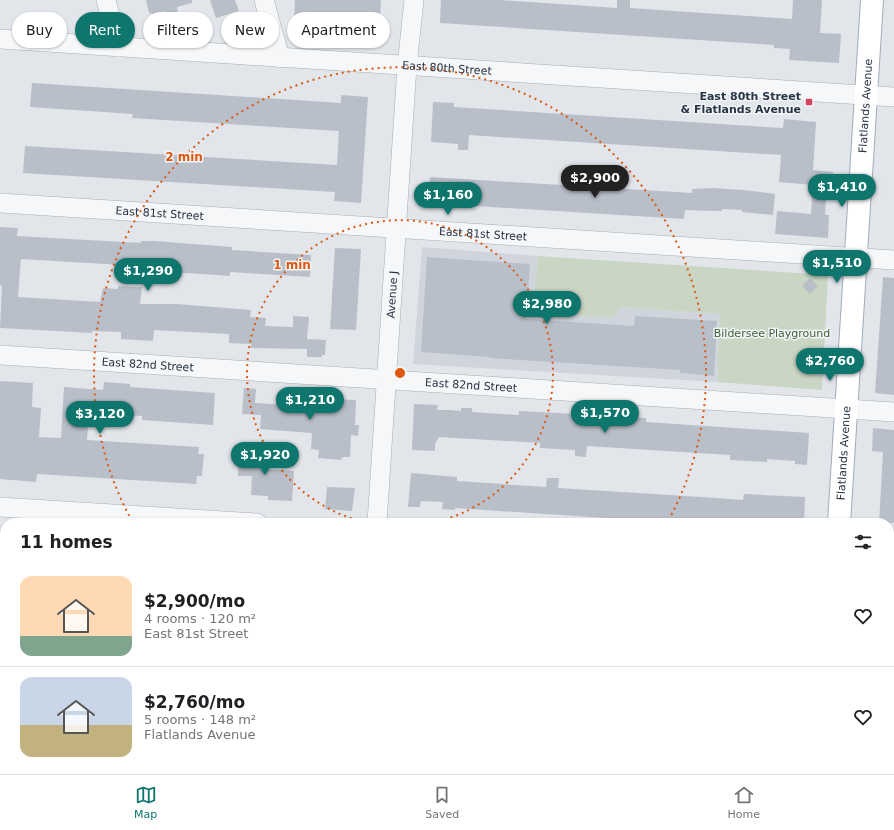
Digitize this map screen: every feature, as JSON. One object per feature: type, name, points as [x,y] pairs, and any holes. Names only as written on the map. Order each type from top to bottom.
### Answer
[{"type":"main road","name":"Flatlands Avenue","points":[[839,518],[872,0]]},
{"type":"street","points":[[106,0],[109,12]]},
{"type":"street","points":[[264,0],[280,58]]},
{"type":"street","name":"Avenue J","points":[[377,518],[407,66],[414,0]]},
{"type":"street","name":"East 80th Street","points":[[0,39],[75,44]]},
{"type":"street","name":"East 80th Street","points":[[133,48],[894,97]]},
{"type":"street","name":"East 81st Street","points":[[0,203],[894,260]]},
{"type":"street","name":"East 82nd Street","points":[[0,355],[894,412]]},
{"type":"street","points":[[0,507],[177,518]]},
{"type":"shaded area","points":[[422,247],[538,256],[534,312],[621,307],[720,314],[717,382],[413,364]]},
{"type":"green space","name":"Bildersee Playground","points":[[538,256],[828,275],[822,390],[717,382],[720,314],[621,307],[613,318],[533,312]]},
{"type":"building","points":[[146,0],[192,0],[192,3],[177,7],[178,12],[149,12]]},
{"type":"building","points":[[210,0],[235,0],[239,11],[221,12],[221,16],[216,18]]},
{"type":"building","points":[[295,0],[381,0],[380,12],[294,12]]},
{"type":"building","points":[[441,0],[500,0],[617,8],[617,0],[630,0],[630,8],[792,19],[793,0],[822,0],[820,33],[841,34],[839,63],[789,60],[790,49],[774,48],[774,45],[440,23]]},
{"type":"building","points":[[32,83],[341,103],[341,95],[368,97],[361,203],[334,201],[335,192],[23,173],[25,146],[337,165],[339,131],[132,118],[133,114],[30,107]]},
{"type":"building","points":[[433,102],[454,103],[454,107],[783,128],[784,119],[816,122],[813,170],[833,172],[832,186],[827,186],[825,215],[829,215],[828,238],[775,234],[777,211],[811,214],[813,185],[779,182],[781,155],[469,135],[468,150],[458,150],[458,144],[431,142]]},
{"type":"building","points":[[430,177],[692,193],[692,189],[713,188],[775,194],[773,215],[742,212],[742,210],[685,210],[684,219],[428,203]]},
{"type":"building","points":[[0,227],[18,228],[17,236],[141,243],[141,241],[154,241],[232,247],[232,250],[311,255],[310,277],[230,272],[230,276],[139,270],[139,266],[21,259],[18,297],[100,302],[103,288],[118,289],[118,286],[142,287],[140,304],[176,304],[251,310],[250,317],[266,318],[265,326],[293,327],[293,316],[309,317],[307,339],[326,340],[325,355],[322,355],[322,357],[307,357],[307,349],[251,348],[251,344],[229,343],[229,334],[154,330],[153,341],[121,339],[121,332],[92,331],[92,333],[0,328],[2,286],[0,285]]},
{"type":"building","points":[[335,248],[361,249],[356,330],[330,329]]},
{"type":"building","points":[[427,257],[530,264],[526,319],[634,326],[635,316],[717,321],[714,376],[680,373],[680,370],[489,358],[421,352]]},
{"type":"building","points":[[883,277],[894,278],[894,395],[875,393]]},
{"type":"building","points":[[810,278],[818,286],[810,294],[802,286]]},
{"type":"building","points":[[0,381],[33,383],[32,407],[41,408],[39,437],[61,438],[64,387],[103,390],[104,382],[130,384],[130,387],[215,393],[213,425],[142,420],[142,416],[89,413],[87,440],[199,447],[198,454],[204,454],[202,476],[197,476],[196,484],[37,474],[36,482],[0,479]]},
{"type":"building","points":[[244,388],[256,389],[255,403],[288,405],[288,399],[310,400],[310,398],[356,400],[355,425],[359,425],[358,436],[351,435],[350,457],[342,457],[341,460],[318,458],[319,450],[311,449],[312,433],[260,429],[261,415],[242,414]]},
{"type":"building","points":[[414,404],[438,405],[437,410],[461,411],[461,408],[472,408],[472,412],[519,415],[519,411],[646,418],[646,422],[809,433],[807,465],[795,464],[795,461],[767,459],[767,462],[730,460],[730,455],[587,446],[586,457],[575,456],[575,450],[540,448],[540,443],[439,437],[435,444],[435,451],[412,450]]},
{"type":"building","points":[[873,428],[894,430],[894,518],[879,518],[883,452],[872,451]]},
{"type":"building","points":[[238,447],[262,448],[260,469],[294,471],[292,501],[268,500],[268,496],[251,495],[252,476],[238,476]]},
{"type":"building","points":[[411,473],[457,477],[457,481],[546,487],[547,478],[559,478],[558,488],[743,500],[744,494],[805,497],[804,518],[606,518],[455,508],[455,510],[442,509],[443,502],[421,501],[420,507],[408,507]]},
{"type":"building","points":[[327,487],[355,488],[352,511],[325,509]]},
{"type":"place","name":"East 80th Street & Flatlands Avenue","points":[[809,102]]}]
